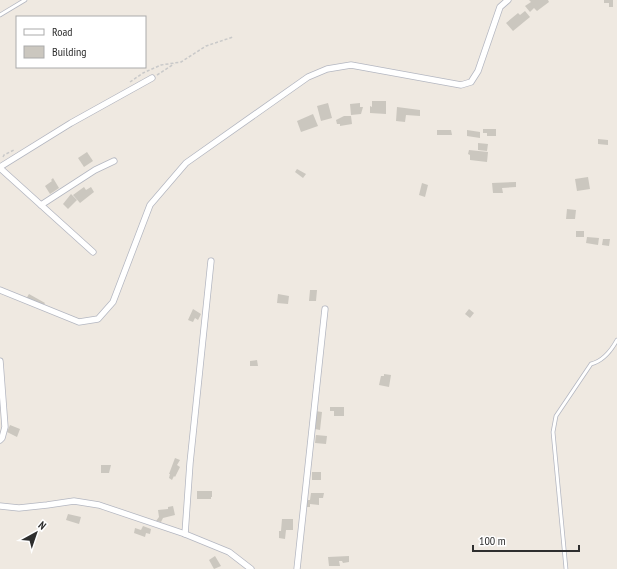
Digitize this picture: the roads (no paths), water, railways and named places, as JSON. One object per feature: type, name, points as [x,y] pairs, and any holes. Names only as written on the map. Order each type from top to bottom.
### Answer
[{"type":"street","points":[[0,290],[79,322],[98,319],[113,302],[150,205],[186,163],[308,77],[327,69],[351,64],[461,85],[471,82],[478,71],[500,7],[508,0]]},
{"type":"street","points":[[93,252],[0,167],[71,124],[152,78]]},
{"type":"street","points":[[41,205],[95,170],[114,161]]},
{"type":"street","points":[[185,534],[190,463],[211,261]]},
{"type":"street","points":[[296,569],[325,309]]},
{"type":"street","points":[[0,361],[5,427],[0,440]]},
{"type":"street","points":[[0,506],[19,508],[74,501],[99,505],[185,534],[229,552],[251,569]]},
{"type":"lane","points":[[0,15],[25,0]]},
{"type":"lane","points":[[566,569],[553,432],[556,416],[591,364],[599,362],[612,349],[617,340]]}]
